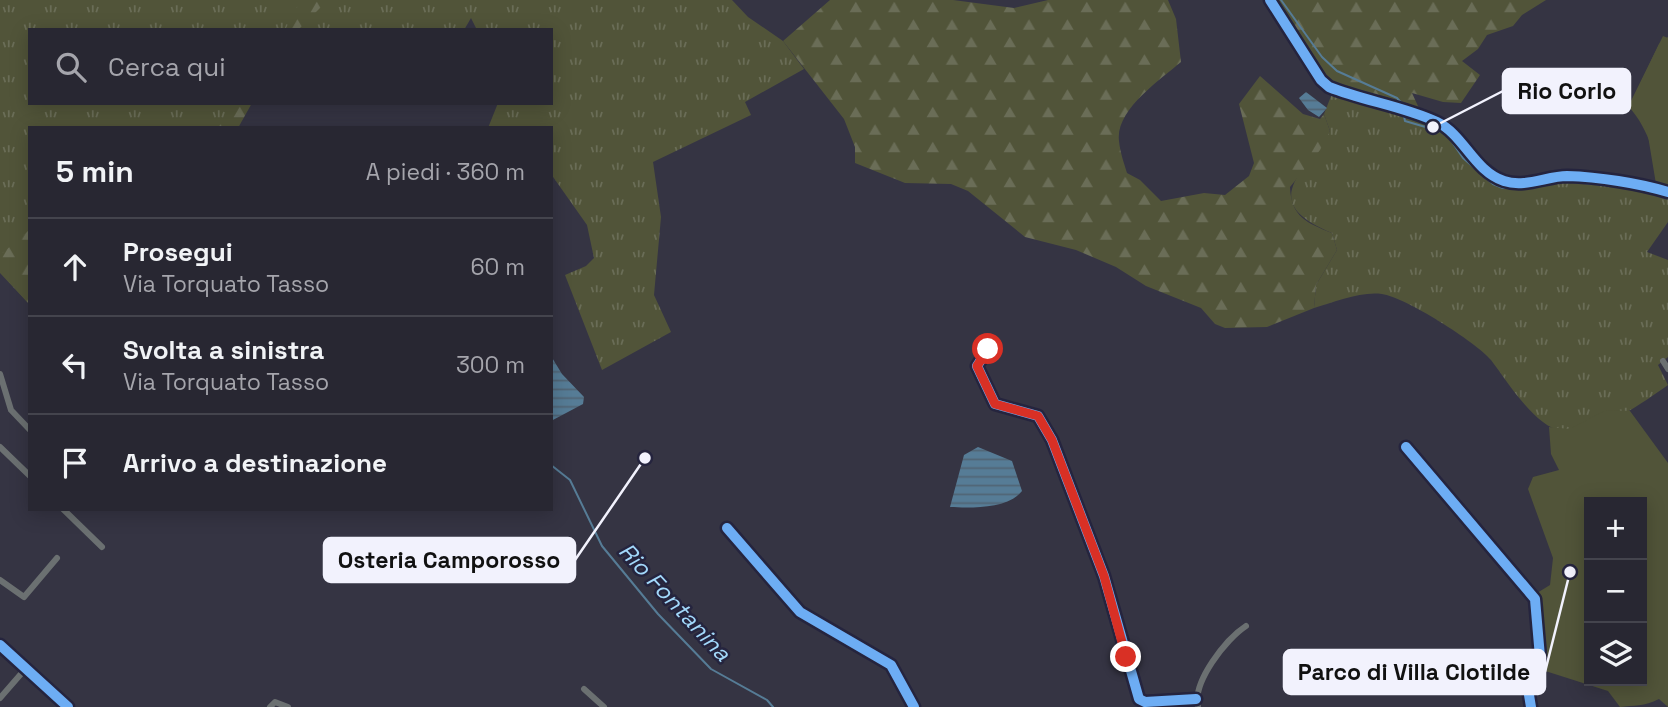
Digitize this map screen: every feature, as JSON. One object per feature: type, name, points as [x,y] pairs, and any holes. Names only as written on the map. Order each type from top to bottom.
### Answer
[{"type":"street","points":[[1270,0],[1321,80],[1329,88],[1437,122],[1453,132],[1488,172],[1503,181],[1520,184],[1570,176],[1668,192]]},
{"type":"street","points":[[988,349],[977,366],[995,404],[1038,416],[1052,440],[1104,576],[1136,693],[1145,702],[1185,697],[1197,703],[1202,682],[1223,646],[1246,626]]},
{"type":"street","points":[[1663,362],[1668,369]]},
{"type":"street","points":[[0,374],[10,410],[28,428]]},
{"type":"street","points":[[0,447],[28,474]]},
{"type":"street","points":[[1406,447],[1535,599],[1540,648],[1529,695],[1531,707]]},
{"type":"street","points":[[65,511],[102,547]]},
{"type":"street","points":[[727,528],[800,612],[891,665],[914,707]]},
{"type":"street","points":[[0,580],[24,597],[57,558]]},
{"type":"street","points":[[0,645],[68,707]]},
{"type":"street","points":[[0,698],[27,667]]},
{"type":"street","points":[[584,689],[604,707]]},
{"type":"street","points":[[270,707],[275,702],[288,707]]},
{"type":"green space","points":[[0,0],[732,0],[748,17],[783,41],[804,69],[745,102],[751,115],[653,162],[661,217],[654,295],[671,332],[602,370],[565,275],[586,266],[594,258],[587,225],[553,177],[553,126],[489,126],[497,105],[553,105],[553,28],[476,28],[471,18],[465,28],[28,28],[28,105],[246,105],[235,126],[28,126],[28,303],[0,273]]},
{"type":"green space","points":[[301,0],[315,0],[323,5],[300,28],[286,28]]},
{"type":"green space","points":[[830,0],[953,0],[1014,8],[1048,0],[1168,0],[1176,19],[1181,62],[1151,87],[1124,118],[1119,141],[1127,173],[1140,180],[1161,201],[1204,193],[1225,195],[1249,176],[1254,163],[1239,104],[1260,76],[1303,114],[1320,119],[1324,114],[1330,131],[1320,150],[1290,187],[1297,212],[1308,222],[1332,233],[1337,250],[1316,285],[1314,308],[1267,327],[1225,328],[1215,324],[1201,308],[1146,286],[1116,267],[1076,250],[1025,237],[968,191],[951,184],[905,183],[855,163],[855,147],[844,119],[783,41]]},
{"type":"green space","points":[[1270,0],[1546,0],[1522,15],[1513,26],[1487,35],[1478,49],[1462,61],[1480,75],[1461,103],[1443,102],[1412,93],[1423,117],[1378,106],[1336,87],[1309,59]]},
{"type":"green space","points":[[1663,36],[1668,38],[1668,187],[1656,184],[1647,130],[1629,105]]},
{"type":"green space","points":[[1668,37],[1668,222],[1647,252],[1668,260],[1668,357],[1658,365],[1668,385],[1604,424],[1590,429],[1562,431],[1552,428],[1532,412],[1483,352],[1440,321],[1407,303],[1374,293],[1314,308],[1316,285],[1337,250],[1332,233],[1310,222],[1297,211],[1292,200],[1292,188],[1330,131],[1324,114],[1335,86],[1401,113],[1423,117],[1453,132],[1484,171],[1511,185],[1545,179],[1587,179],[1659,191],[1651,146],[1642,125],[1629,107],[1659,44]]},
{"type":"green space","points":[[234,105],[251,105],[239,126],[218,126]]},
{"type":"green space","points":[[28,231],[28,303],[0,272],[0,255]]},
{"type":"green space","points":[[1606,410],[1630,411],[1668,463],[1668,707],[1659,699],[1644,705],[1620,707],[1608,691],[1592,686],[1647,686],[1647,497],[1584,497],[1584,683],[1539,669],[1544,636],[1537,593],[1550,585],[1553,558],[1528,489],[1533,477],[1559,470],[1551,454],[1549,427],[1570,429]]},
{"type":"water","points":[[1306,92],[1327,108],[1319,117],[1308,110],[1299,98]]},
{"type":"water","points":[[553,359],[562,374],[584,397],[583,404],[553,420]]},
{"type":"water","points":[[978,447],[1012,461],[1022,491],[1016,497],[999,504],[950,507],[964,455]]},
{"type":"waterway","points":[[1281,0],[1322,57],[1337,71],[1397,98],[1403,105]]},
{"type":"waterway","points":[[1403,111],[1405,121],[1446,133],[1463,158],[1493,184],[1503,188],[1560,181],[1619,186]]},
{"type":"waterway","name":"Rio Fontanina","points":[[553,467],[570,480],[602,546],[658,614],[711,669],[767,700],[773,707]]},
{"type":"cycle path","points":[[1270,0],[1321,80],[1329,87],[1437,122],[1455,135],[1485,169],[1504,181],[1520,183],[1567,176],[1631,183],[1668,192]]},
{"type":"cycle path","points":[[988,349],[977,366],[995,404],[1038,416],[1052,440],[1104,576],[1139,699],[1145,702],[1196,699]]},
{"type":"cycle path","points":[[1406,447],[1535,599],[1540,657],[1529,695],[1531,707]]},
{"type":"cycle path","points":[[727,528],[800,612],[891,665],[914,707]]},
{"type":"cycle path","points":[[0,645],[68,707]]},
{"type":"place","name":"Rio Corlo","points":[[1433,127]]},
{"type":"place","name":"Osteria Camporosso","points":[[645,458]]},
{"type":"place","name":"Parco di Villa Clotilde","points":[[1570,572]]},
{"type":"route","points":[[988,349],[977,366],[995,404],[1038,416],[1052,440],[1104,576],[1126,657]]}]
